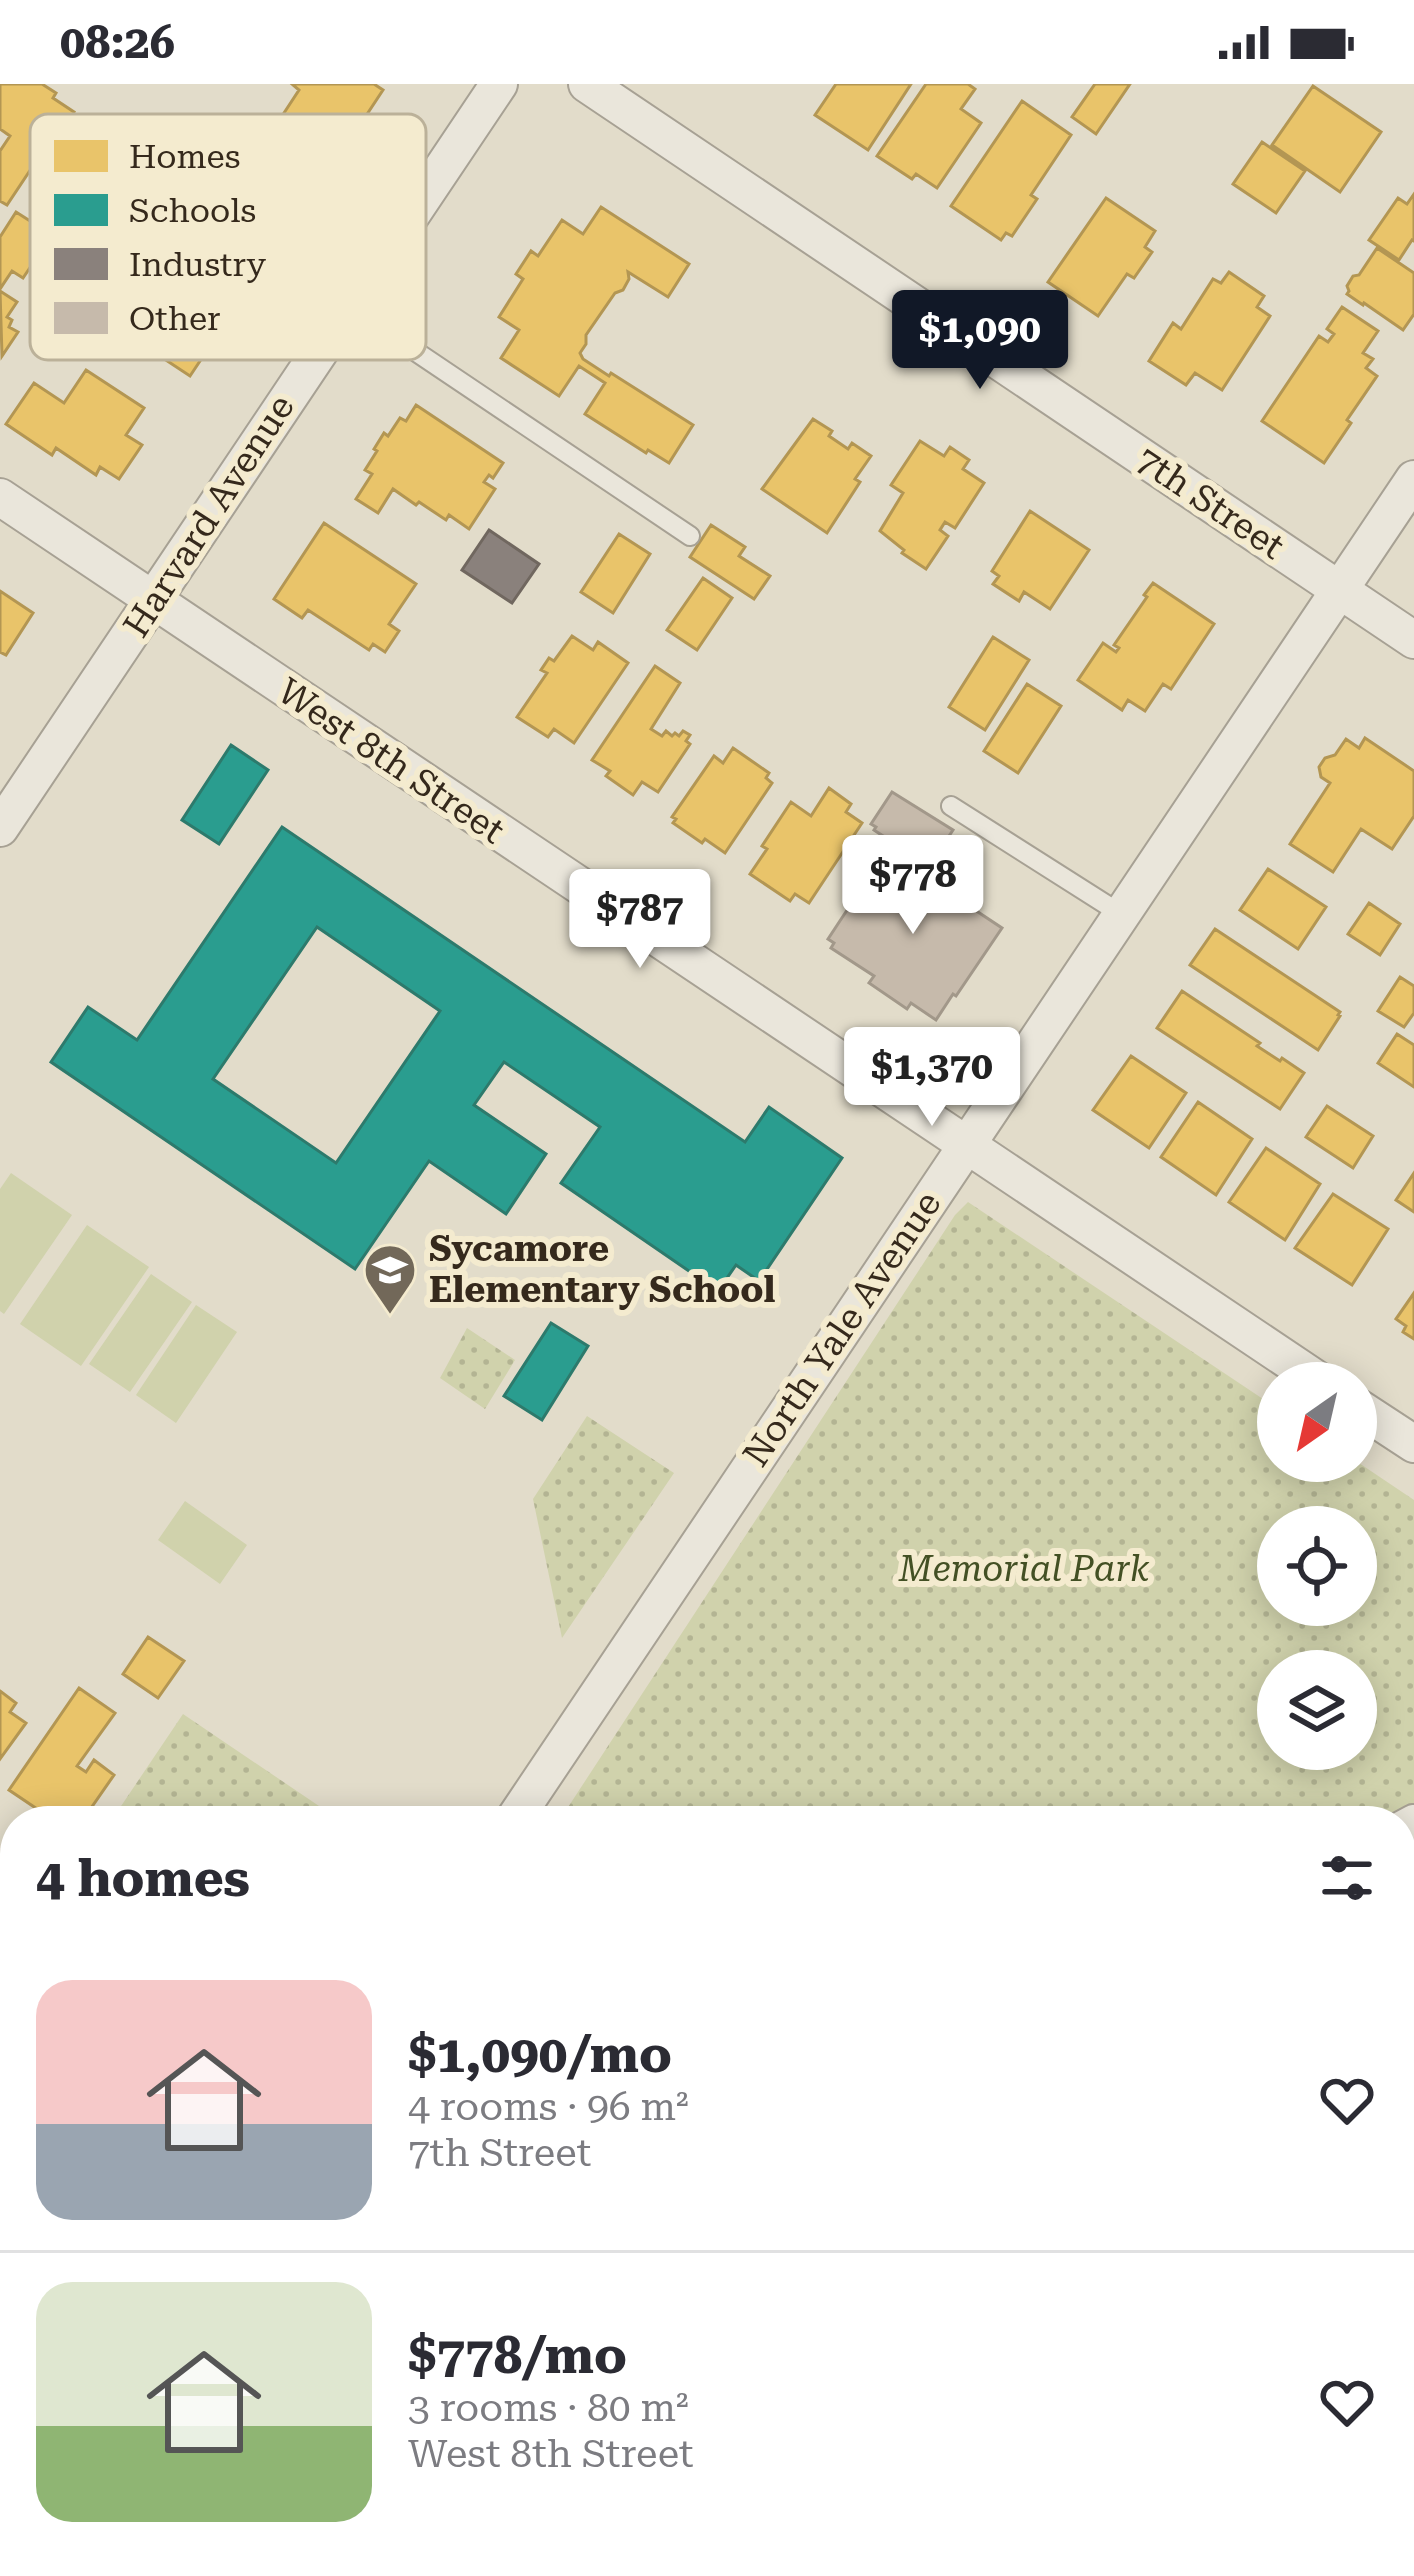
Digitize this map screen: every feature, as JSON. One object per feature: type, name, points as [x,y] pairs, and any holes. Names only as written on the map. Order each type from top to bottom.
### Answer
[{"type":"street","name":"Harvard Avenue","points":[[426,191],[499,84]]},
{"type":"street","name":"7th Street","points":[[587,84],[1414,640]]},
{"type":"street","name":"Harvard Avenue","points":[[0,828],[312,360]]},
{"type":"street","name":"North Yale Avenue","points":[[523,1806],[1414,479]]},
{"type":"street","name":"West 8th Street","points":[[0,497],[1291,1362]]},
{"type":"street","points":[[1377,1420],[1414,1444]]},
{"type":"lane","points":[[426,358],[690,536]]},
{"type":"lane","points":[[951,806],[1121,914]]},
{"type":"green space","points":[[11,1173],[72,1215],[4,1314],[0,1311],[0,1189]]},
{"type":"green space","name":"Memorial Park","points":[[968,1202],[1257,1395],[1257,1482],[1377,1482],[1377,1475],[1414,1500],[1414,1806],[569,1806],[955,1215]]},
{"type":"green space","points":[[87,1225],[149,1267],[81,1366],[20,1324]]},
{"type":"green space","points":[[151,1274],[192,1302],[130,1392],[89,1364]]},
{"type":"green space","points":[[196,1305],[237,1332],[176,1423],[136,1395]]},
{"type":"green space","points":[[467,1328],[515,1360],[485,1409],[440,1378]]},
{"type":"green space","points":[[587,1416],[674,1473],[562,1638],[533,1499]]},
{"type":"green space","points":[[185,1501],[247,1545],[220,1584],[158,1540]]},
{"type":"green space","points":[[183,1714],[319,1806],[121,1806]]},
{"type":"building: Homes","points":[[0,84],[42,84],[74,112],[30,114],[30,170],[7,205],[0,201],[0,151],[10,136],[0,129]]},
{"type":"building: Homes","points":[[292,84],[374,84],[383,90],[367,114],[283,114],[299,90]]},
{"type":"building: Homes","points":[[836,84],[911,84],[868,150],[815,115]]},
{"type":"building: Homes","points":[[926,84],[968,84],[975,89],[961,109],[981,123],[937,188],[916,174],[912,179],[877,156]]},
{"type":"building: Homes","points":[[1095,84],[1130,84],[1096,134],[1072,117]]},
{"type":"building: Homes","points":[[1313,86],[1381,132],[1340,192],[1272,145]]},
{"type":"building: Homes","points":[[1022,101],[1071,135],[1031,195],[1037,199],[1012,236],[1006,233],[1001,240],[951,206]]},
{"type":"building: Homes","points":[[1262,142],[1305,171],[1276,213],[1233,184]]},
{"type":"building: Homes","points":[[1414,194],[1414,241],[1399,260],[1369,240],[1398,198],[1407,204]]},
{"type":"building: Homes","points":[[1106,198],[1155,231],[1145,247],[1152,252],[1134,278],[1127,274],[1098,316],[1048,282]]},
{"type":"building: Homes","points":[[601,207],[689,264],[668,297],[628,272],[623,290],[615,293],[586,335],[580,353],[609,376],[693,425],[669,463],[585,414],[605,383],[579,366],[559,396],[501,358],[519,330],[499,317],[523,279],[516,274],[531,251],[538,256],[562,220],[583,234]]},
{"type":"building: Homes","points":[[16,212],[30,221],[30,268],[23,278],[12,271],[0,289],[0,237]]},
{"type":"building: Homes","points":[[1377,248],[1414,273],[1414,314],[1403,330],[1347,294],[1353,276],[1359,275]]},
{"type":"building: Homes","points":[[1229,272],[1264,296],[1257,307],[1270,316],[1222,390],[1195,373],[1186,385],[1149,361],[1173,323],[1181,329],[1213,279],[1221,283]]},
{"type":"building: Homes","points":[[0,291],[17,302],[7,317],[12,320],[9,327],[18,332],[2,356]]},
{"type":"building: Homes","points":[[1342,307],[1378,331],[1363,353],[1373,359],[1366,368],[1377,376],[1324,463],[1262,421],[1319,336],[1328,342],[1334,334],[1327,329]]},
{"type":"building: Homes","points":[[166,360],[201,360],[190,376]]},
{"type":"building: Homes","points":[[86,370],[144,408],[126,435],[142,445],[119,479],[100,467],[96,475],[56,448],[52,455],[6,424],[34,383],[64,403]]},
{"type":"building: Homes","points":[[416,405],[503,463],[484,482],[495,489],[469,529],[393,489],[378,513],[356,499],[372,474],[365,470],[384,433],[388,436],[400,418],[406,421]]},
{"type":"building: Homes","points":[[813,419],[848,449],[852,443],[871,456],[827,533],[762,489]]},
{"type":"building: Homes","points":[[920,441],[944,456],[950,447],[969,460],[963,469],[984,483],[955,528],[945,522],[940,530],[948,536],[926,569],[880,531],[903,493],[891,485]]},
{"type":"building: Homes","points":[[1030,511],[1089,550],[1050,609],[1024,592],[1019,601],[993,584],[999,576],[992,571]]},
{"type":"building: Homes","points":[[324,523],[416,584],[389,624],[399,631],[385,652],[373,644],[369,650],[308,610],[302,618],[274,599]]},
{"type":"building: Homes","points":[[711,525],[745,547],[739,556],[770,576],[754,599],[690,557]]},
{"type":"building: Homes","points":[[619,534],[650,554],[613,613],[581,592]]},
{"type":"building: Homes","points":[[703,578],[732,598],[697,650],[667,630]]},
{"type":"building: Homes","points":[[1153,583],[1214,624],[1171,689],[1163,684],[1145,711],[1128,700],[1122,710],[1078,680],[1103,643],[1116,652],[1119,648],[1114,645]]},
{"type":"building: Homes","points":[[0,591],[33,613],[6,655],[0,652]]},
{"type":"building: Homes","points":[[572,636],[593,650],[598,642],[628,663],[574,743],[554,729],[548,737],[517,717],[547,673],[541,670],[549,658],[554,661]]},
{"type":"building: Homes","points":[[993,637],[1029,660],[985,730],[949,707]]},
{"type":"building: Homes","points":[[655,666],[680,683],[651,729],[662,736],[666,731],[679,736],[683,731],[690,735],[686,741],[690,744],[658,792],[642,782],[633,795],[592,760]]},
{"type":"building: Homes","points":[[1027,684],[1061,706],[1018,773],[984,751]]},
{"type":"building: Homes","points":[[1365,738],[1414,771],[1414,816],[1392,849],[1361,829],[1333,872],[1290,844],[1330,783],[1321,777],[1319,767],[1325,758],[1335,755],[1346,739],[1359,748]]},
{"type":"building: Homes","points":[[733,748],[769,773],[766,778],[772,783],[725,853],[705,839],[702,843],[673,823],[676,819],[672,817],[714,756],[723,763]]},
{"type":"building: Homes","points":[[829,788],[851,804],[846,812],[862,823],[809,903],[795,894],[790,901],[750,874],[791,802],[811,816]]},
{"type":"building: Homes","points":[[1268,869],[1326,907],[1298,949],[1240,910]]},
{"type":"building: Homes","points":[[1369,903],[1400,924],[1380,955],[1348,934]]},
{"type":"building: Homes","points":[[1215,929],[1340,1012],[1318,1050],[1190,965]]},
{"type":"building: Homes","points":[[1400,977],[1414,986],[1414,1013],[1404,1027],[1378,1011]]},
{"type":"building: Homes","points":[[1182,991],[1260,1043],[1257,1046],[1304,1073],[1280,1109],[1157,1028]]},
{"type":"building: Homes","points":[[1397,1034],[1414,1045],[1414,1087],[1378,1063]]},
{"type":"building: Homes","points":[[1131,1056],[1186,1093],[1149,1148],[1093,1110]]},
{"type":"building: Homes","points":[[1198,1102],[1252,1139],[1216,1195],[1161,1157]]},
{"type":"building: Homes","points":[[1327,1106],[1373,1136],[1353,1168],[1306,1137]]},
{"type":"building: Homes","points":[[1266,1148],[1320,1184],[1285,1240],[1229,1202]]},
{"type":"building: Homes","points":[[1414,1173],[1414,1212],[1396,1200]]},
{"type":"building: Homes","points":[[1333,1194],[1388,1229],[1352,1285],[1295,1248]]},
{"type":"building: Homes","points":[[1414,1293],[1414,1339],[1396,1319]]},
{"type":"building: Homes","points":[[148,1637],[184,1661],[158,1698],[123,1674]]},
{"type":"building: Homes","points":[[79,1688],[115,1713],[77,1766],[86,1772],[94,1760],[114,1775],[92,1806],[33,1806],[9,1790]]},
{"type":"building: Homes","points":[[0,1691],[16,1703],[10,1712],[26,1723],[0,1759]]},
{"type":"building: Schools","points":[[231,745],[268,770],[219,844],[182,820]]},
{"type":"building: Schools","points":[[282,827],[745,1142],[769,1107],[842,1158],[759,1281],[736,1265],[718,1291],[561,1183],[600,1127],[504,1062],[474,1105],[546,1154],[506,1214],[429,1161],[355,1269],[51,1062],[88,1007],[137,1040]],"holes":[[[317,927],[440,1011],[336,1163],[213,1079]]]},
{"type":"building: Schools","points":[[551,1323],[588,1346],[542,1420],[504,1396]]},
{"type":"building: Industry","points":[[489,530],[539,564],[512,603],[462,570]]},
{"type":"building: Other","points":[[892,792],[953,830],[929,866],[871,824]]},
{"type":"building: Other","points":[[886,851],[1002,928],[936,1020],[911,1003],[907,1009],[869,983],[874,976],[831,948],[834,943],[828,939]]},
{"type":"place","name":"Sycamore Elementary School","points":[[390,1316]]}]
